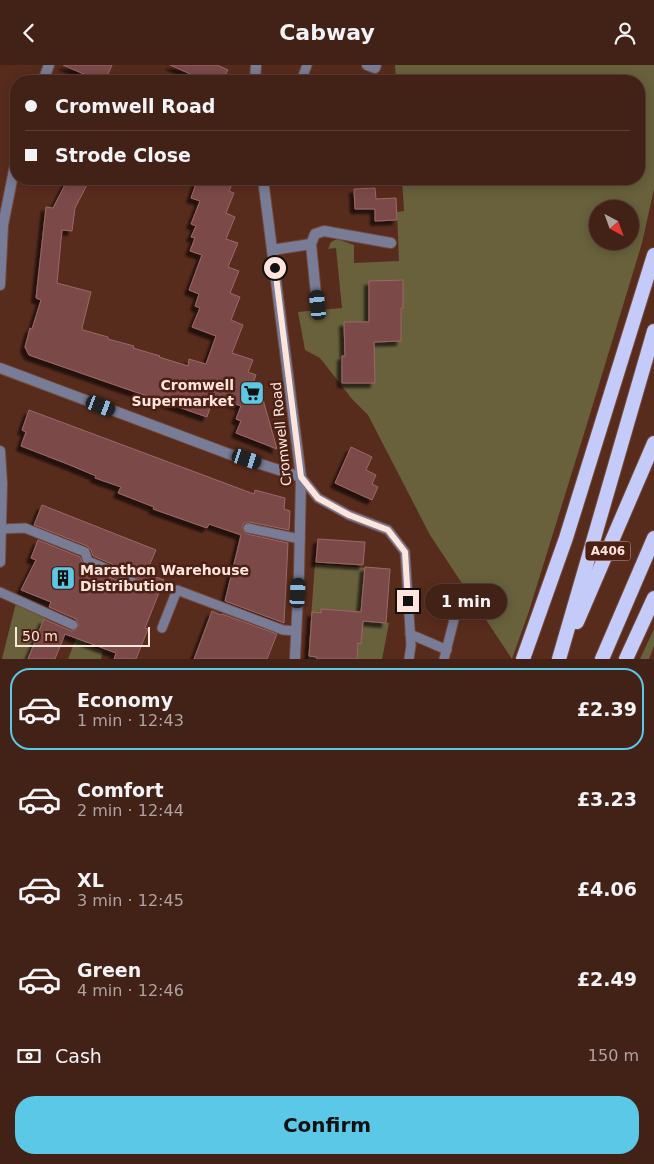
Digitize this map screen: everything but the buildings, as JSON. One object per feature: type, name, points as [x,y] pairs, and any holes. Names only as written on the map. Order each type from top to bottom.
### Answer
[{"type":"highway","points":[[523,659],[566,538],[654,255]]},
{"type":"highway","points":[[560,659],[654,331]]},
{"type":"highway","name":"A406","points":[[560,659],[654,443]]},
{"type":"highway","name":"A406","points":[[602,659],[654,538]]},
{"type":"highway","points":[[626,659],[654,598]]},
{"type":"street","points":[[368,65],[375,68],[376,65]]},
{"type":"street","points":[[0,285],[1,224],[10,185]]},
{"type":"street","name":"Cromwell Road","points":[[264,185],[301,477],[295,658]]},
{"type":"street","points":[[318,305],[312,245],[315,234],[324,231],[391,243]]},
{"type":"street","points":[[272,250],[312,245]]},
{"type":"street","points":[[0,369],[229,454],[301,477]]},
{"type":"street","points":[[0,451],[0,561]]},
{"type":"lane","points":[[301,477],[318,498],[349,515],[388,530],[405,552],[411,645],[409,659]]},
{"type":"lane","points":[[1,529],[25,528],[85,552],[88,561],[131,579]]},
{"type":"lane","points":[[248,528],[300,539]]},
{"type":"lane","points":[[162,628],[177,590],[283,630],[296,631]]},
{"type":"lane","points":[[0,592],[73,625]]},
{"type":"lane","points":[[410,634],[446,654],[458,604]]},
{"type":"shaded area","points":[[395,65],[654,65],[654,189],[642,243],[529,611],[512,659],[430,535],[368,415],[352,399],[320,358],[305,350],[298,312],[342,308],[336,248],[328,249],[331,242],[337,239],[354,245],[354,263],[399,261],[397,212],[404,211],[402,185],[645,185],[645,75],[396,75]]},
{"type":"shaded area","points":[[315,564],[368,568],[364,576],[361,610],[373,622],[389,623],[382,659],[308,659]]},
{"type":"shaded area","points":[[16,603],[46,615],[28,659],[2,659]]},
{"type":"shaded area","points":[[654,629],[654,646],[649,659],[640,659]]},
{"type":"shaded area","points":[[77,636],[88,641],[87,645],[103,651],[101,659],[68,659]]},
{"type":"place","name":"Cromwell Supermarket","points":[[252,393]]},
{"type":"place","name":"Marathon Warehouse Distribution","points":[[63,578]]},
{"type":"route","points":[[275,268],[301,477],[318,498],[349,515],[388,530],[405,552],[408,601]]}]
